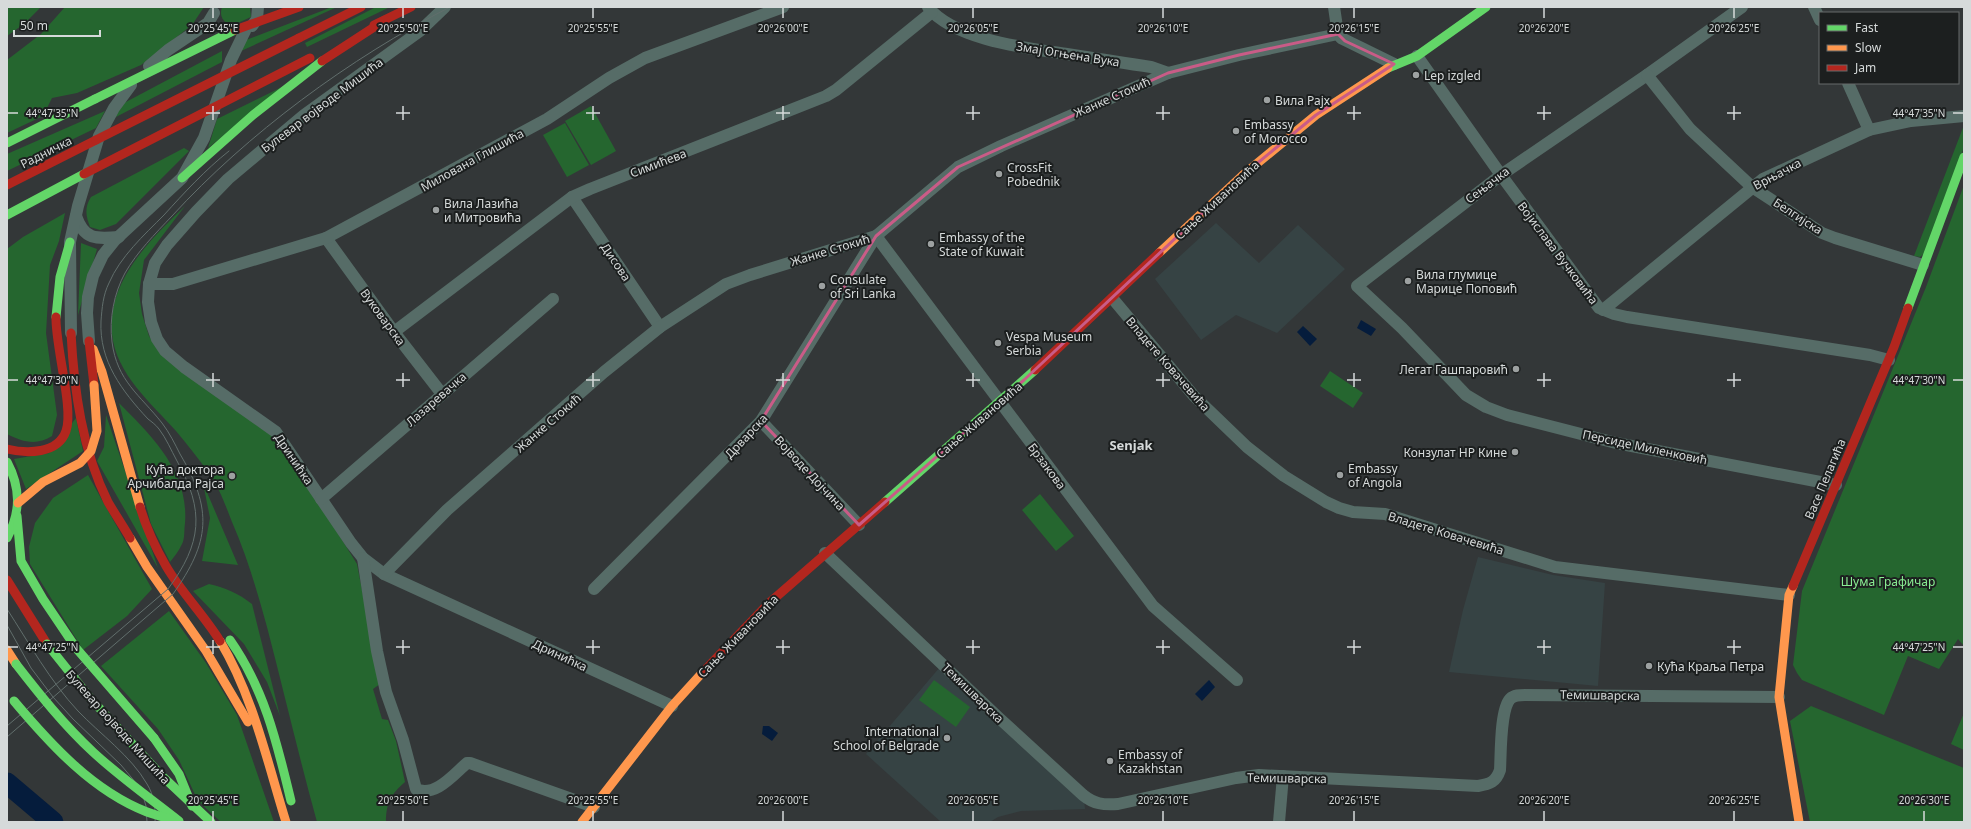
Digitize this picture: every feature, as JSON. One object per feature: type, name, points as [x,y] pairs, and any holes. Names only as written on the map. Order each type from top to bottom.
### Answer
[{"type":"main road","points":[[7,143],[233,31],[299,7]]},
{"type":"main road","name":"Радничка","points":[[7,185],[362,7]]},
{"type":"main road","points":[[7,215],[84,177],[310,58],[411,7]]},
{"type":"main road","name":"Сање Живановића","points":[[582,822],[672,706],[726,646],[768,604],[999,402],[1112,299],[1243,175],[1316,115],[1394,64],[1417,56],[1486,7]]},
{"type":"main road","points":[[182,178],[239,126],[295,82],[329,56],[385,20]]},
{"type":"main road","name":"Васе Пелагића","points":[[1800,822],[1779,697],[1789,595],[1889,360],[1964,157]]},
{"type":"main road","points":[[7,449],[25,452],[42,450],[54,445],[66,431],[68,418],[56,337],[57,285],[59,274],[70,242]]},
{"type":"main road","points":[[71,333],[73,366],[83,432],[95,469],[108,501],[146,566],[206,651],[264,752]]},
{"type":"main road","points":[[18,504],[46,481],[75,467],[90,451],[97,433],[89,340]]},
{"type":"main road","points":[[89,340],[101,368],[140,509],[150,536],[169,571],[209,623],[232,661],[243,687],[286,822]]},
{"type":"main road","points":[[7,462],[15,478],[18,504],[16,516],[7,538]]},
{"type":"main road","points":[[16,516],[19,556],[36,588],[62,629],[84,658],[170,758],[181,777],[192,806]]},
{"type":"main road","name":"Булевар војводе Мишића","points":[[7,580],[47,644],[95,704],[161,775],[192,806],[212,822]]},
{"type":"main road","points":[[209,623],[223,631],[240,652],[262,692],[294,814]]},
{"type":"main road","name":"Булевар војводе Мишића","points":[[7,650],[49,706],[86,745],[106,764],[179,822]]},
{"type":"main road","points":[[7,692],[42,735],[92,778],[127,802],[145,812],[179,822]]},
{"type":"street","points":[[89,340],[87,304],[90,285],[98,265],[115,241],[182,178],[199,148],[210,122],[231,60],[245,32],[254,24],[258,13],[258,7]]},
{"type":"street","name":"Булевар војводе Мишића","points":[[149,284],[155,263],[164,249],[196,212],[228,180],[304,116],[420,31],[445,7]]},
{"type":"street","name":"Милована Глишића","points":[[149,284],[173,284],[326,238],[547,119],[610,78],[645,58],[784,7]]},
{"type":"street","points":[[1334,7],[1338,34],[1345,42],[1394,64]]},
{"type":"street","name":"Сењачка","points":[[1460,390],[1402,328],[1358,286],[1500,175],[1648,75],[1742,7]]},
{"type":"street","points":[[1814,7],[1819,18]]},
{"type":"street","name":"Змај Огњена Вука","points":[[930,9],[954,26],[992,40],[1151,67],[1168,73]]},
{"type":"street","name":"Симићева","points":[[394,332],[572,197],[826,96],[836,90],[930,9]]},
{"type":"street","points":[[215,10],[216,20],[224,29],[230,43],[231,60]]},
{"type":"street","points":[[71,333],[70,242],[84,177],[99,136],[121,96],[155,60],[208,23],[215,10]]},
{"type":"street","points":[[224,29],[234,33],[245,32]]},
{"type":"street","name":"Жанке Стокић","points":[[384,574],[447,510],[604,372],[660,327],[718,289],[740,278],[876,236],[958,167],[1001,146],[1168,73],[1239,55],[1338,34]]},
{"type":"street","name":"Војислава Вучковића","points":[[1417,56],[1500,175],[1594,303],[1603,310],[1627,317],[1870,355],[1889,360]]},
{"type":"street","name":"Белгијска","points":[[1648,75],[1690,129],[1752,187],[1822,232],[1835,238],[1923,265]]},
{"type":"street","points":[[1848,84],[1869,130]]},
{"type":"street","name":"Врњачка","points":[[1603,310],[1752,187],[1776,172],[1869,130],[1911,121],[1964,116]]},
{"type":"street","name":"Дисова","points":[[572,197],[660,327]]},
{"type":"street","points":[[77,211],[82,231],[91,237],[115,241]]},
{"type":"street","name":"Брзакова","points":[[876,236],[1153,606],[1236,680]]},
{"type":"street","name":"Дрварска","points":[[594,589],[761,421],[876,236]]},
{"type":"street","name":"Вуковарска","points":[[326,238],[394,332],[442,394]]},
{"type":"street","name":"Дринићка","points":[[149,284],[148,302],[151,322],[157,339],[165,351],[184,367],[276,432],[351,543],[363,558],[384,574],[672,706]]},
{"type":"street","name":"Лазаревачка","points":[[321,499],[552,299]]},
{"type":"street","name":"Владете Ковачевића","points":[[1112,299],[1194,396],[1246,447],[1284,476],[1326,502],[1339,508],[1353,512],[1378,512],[1555,566],[1789,595]]},
{"type":"street","name":"Персиде Миленковић","points":[[1460,390],[1471,400],[1507,415],[1578,434],[1616,443],[1836,485]]},
{"type":"street","name":"Војводе Дојчина","points":[[761,421],[859,525]]},
{"type":"street","name":"Темишварска","points":[[825,553],[998,718],[1091,801],[1099,804],[1118,804],[1236,778],[1259,775],[1478,786],[1487,785],[1492,783],[1500,770],[1505,710],[1510,699],[1515,696],[1525,694],[1779,697]]},
{"type":"street","points":[[363,558],[377,652],[386,692],[403,740],[416,789],[425,792],[438,787],[467,763],[470,763],[594,807]]},
{"type":"street","points":[[1279,822],[1283,776]]},
{"type":"highlighted area","points":[[1338,34],[1345,41],[1394,64],[1316,115],[1243,175],[1024,380],[859,525],[761,421],[876,236],[958,167],[1168,73],[1239,55]]},
{"type":"shaded area","points":[[1216,223],[1259,263],[1298,225],[1345,269],[1277,333],[1236,315],[1201,340],[1155,279]]},
{"type":"shaded area","points":[[1478,557],[1553,575],[1605,583],[1598,686],[1449,672],[1463,610]]},
{"type":"shaded area","name":"International School of Belgrade","points":[[940,667],[1084,800],[1085,809],[1021,811],[998,817],[990,822],[941,822],[866,754]]},
{"type":"green space","points":[[7,7],[41,7],[24,24],[7,36]]},
{"type":"green space","points":[[65,7],[204,7],[192,25],[141,65],[77,93],[52,98],[43,116],[7,133],[7,60],[41,34]]},
{"type":"green space","points":[[222,7],[250,7],[251,17],[231,26],[222,18]]},
{"type":"green space","points":[[332,7],[337,7],[239,52],[246,40]]},
{"type":"green space","points":[[376,7],[390,7],[307,47],[305,43]]},
{"type":"green space","points":[[222,51],[222,62],[114,118],[124,103]]},
{"type":"green space","points":[[286,85],[208,148],[217,119]]},
{"type":"green space","points":[[591,106],[616,151],[591,165],[565,121]]},
{"type":"green space","points":[[105,111],[96,128],[7,171],[7,154]]},
{"type":"green space","points":[[565,123],[589,165],[567,177],[543,135]]},
{"type":"green space","points":[[1964,125],[1964,147],[1925,253],[1920,257],[1914,256]]},
{"type":"green space","points":[[184,148],[189,151],[116,224],[100,230],[90,227],[86,212],[87,205],[91,197]]},
{"type":"green space","name":"Шума Графичар","points":[[1964,185],[1964,646],[1958,639],[1939,669],[1908,656],[1884,715],[1802,680],[1797,673],[1793,665],[1802,591],[1926,287]]},
{"type":"green space","points":[[185,206],[144,260],[139,293],[142,314],[149,336],[157,347],[276,434],[357,564],[380,684],[373,689],[382,719],[388,720],[396,741],[405,782],[390,799],[387,809],[386,822],[317,822],[267,627],[242,548],[219,490],[196,456],[176,431],[146,399],[127,375],[115,349],[112,334],[112,315],[116,296],[124,279],[145,247]]},
{"type":"green space","points":[[65,213],[59,241],[50,265],[46,333],[57,415],[52,436],[40,441],[30,442],[7,434],[7,249],[23,237]]},
{"type":"green space","points":[[81,243],[97,249],[78,315]]},
{"type":"green space","points":[[1330,371],[1363,393],[1353,408],[1320,386]]},
{"type":"green space","points":[[119,403],[144,428],[166,456],[175,471],[181,487],[185,505],[184,537],[183,542],[170,562],[151,524]]},
{"type":"green space","points":[[106,415],[158,568],[97,461],[104,447]]},
{"type":"green space","points":[[76,418],[83,451],[26,489],[14,459],[49,453]]},
{"type":"green space","points":[[88,475],[152,589],[127,616],[83,650],[30,564],[29,547],[35,523],[53,498]]},
{"type":"green space","points":[[203,483],[238,565],[202,561],[210,518]]},
{"type":"green space","points":[[1040,494],[1074,536],[1056,551],[1022,510]]},
{"type":"green space","points":[[209,584],[232,591],[252,604],[280,716],[267,682],[244,644],[193,591]]},
{"type":"green space","points":[[169,611],[206,663],[237,715],[274,822],[221,822],[198,801],[179,760],[158,729],[101,666]]},
{"type":"green space","points":[[934,680],[970,707],[956,727],[919,700]]},
{"type":"green space","points":[[1811,706],[1964,768],[1964,822],[1810,822],[1790,721]]},
{"type":"green space","points":[[1964,713],[1964,750],[1951,744]]},
{"type":"water","points":[[1361,320],[1376,329],[1371,336],[1357,328]]},
{"type":"water","points":[[1303,326],[1317,339],[1310,346],[1297,332]]},
{"type":"water","points":[[1209,680],[1215,687],[1202,701],[1195,694]]},
{"type":"water","points":[[763,726],[769,726],[778,733],[772,741],[762,734]]},
{"type":"waterway","points":[[7,783],[53,822]]},
{"type":"tram line","points":[[7,737],[173,594],[194,558],[200,542],[203,526],[202,509],[198,492],[191,474],[165,427],[124,377],[115,356],[111,333],[113,306],[125,273],[147,243],[201,186],[267,127],[338,74],[412,27],[450,7]]},
{"type":"tram line","points":[[7,726],[168,589],[188,557],[196,526],[192,496],[186,479],[162,433],[129,398],[108,362],[101,336],[102,311],[107,288],[119,264],[126,255],[195,182],[229,151]]},
{"type":"tram line","points":[[7,609],[40,662],[58,687],[78,711],[133,764],[140,774],[153,797],[155,822]]},
{"type":"tram line","points":[[7,625],[31,668],[53,697],[73,719],[121,765],[141,789],[146,806],[147,822]]},
{"type":"traffic: fast","points":[[1388,68],[1417,56],[1486,7]]},
{"type":"traffic: fast","points":[[95,99],[235,30]]},
{"type":"traffic: fast","points":[[182,178],[253,115],[322,61]]},
{"type":"traffic: fast","points":[[7,143],[95,99]]},
{"type":"traffic: fast","points":[[1908,308],[1964,157]]},
{"type":"traffic: fast","points":[[7,215],[84,174]]},
{"type":"traffic: fast","points":[[56,317],[60,277],[70,242]]},
{"type":"traffic: fast","points":[[885,502],[1035,370]]},
{"type":"traffic: fast","points":[[7,462],[15,481],[18,500],[15,519],[7,538]]},
{"type":"traffic: fast","points":[[17,516],[21,561],[43,599],[76,648]]},
{"type":"traffic: fast","points":[[230,640],[242,659],[261,698],[275,738],[291,801]]},
{"type":"traffic: fast","points":[[47,644],[91,699],[161,775]]},
{"type":"traffic: fast","points":[[76,648],[154,738]]},
{"type":"traffic: fast","points":[[16,664],[53,710],[93,752],[124,779],[179,821]]},
{"type":"traffic: fast","points":[[14,701],[58,750],[91,779],[127,803],[147,812],[171,819]]},
{"type":"traffic: fast","points":[[154,738],[179,774],[192,806]]},
{"type":"traffic: fast","points":[[161,775],[211,822]]},
{"type":"traffic: slow","points":[[1159,253],[1243,175],[1316,115],[1388,68]]},
{"type":"traffic: slow","points":[[93,349],[102,372],[140,507]]},
{"type":"traffic: slow","points":[[18,503],[43,482],[80,463],[91,451],[97,431],[94,385]]},
{"type":"traffic: slow","points":[[130,538],[147,567],[206,651],[248,722]]},
{"type":"traffic: slow","points":[[1793,586],[1789,595],[1779,697],[1799,822]]},
{"type":"traffic: slow","points":[[220,641],[242,684],[258,729],[286,822]]},
{"type":"traffic: slow","points":[[7,650],[16,664]]},
{"type":"traffic: slow","points":[[582,822],[672,706],[702,673]]},
{"type":"traffic: jam","points":[[235,30],[299,7]]},
{"type":"traffic: jam","points":[[299,38],[361,7]]},
{"type":"traffic: jam","points":[[374,25],[411,7]]},
{"type":"traffic: jam","points":[[322,61],[385,20]]},
{"type":"traffic: jam","points":[[96,140],[299,38]]},
{"type":"traffic: jam","points":[[84,174],[310,58]]},
{"type":"traffic: jam","points":[[7,185],[96,140]]},
{"type":"traffic: jam","points":[[1035,370],[1159,253]]},
{"type":"traffic: jam","points":[[1793,586],[1894,347],[1908,308]]},
{"type":"traffic: jam","points":[[7,449],[32,452],[49,448],[62,439],[66,431],[68,408],[56,329],[56,317]]},
{"type":"traffic: jam","points":[[71,333],[77,398],[92,462],[108,502],[130,538]]},
{"type":"traffic: jam","points":[[89,341],[94,385]]},
{"type":"traffic: jam","points":[[702,673],[768,604],[885,502]]},
{"type":"traffic: jam","points":[[140,507],[151,537],[166,566],[220,641]]},
{"type":"traffic: jam","points":[[7,580],[47,644]]},
{"type":"place","name":"Lep izgled","points":[[1416,75]]},
{"type":"place","name":"Вила Рајх","points":[[1267,100]]},
{"type":"place","name":"Embassy of Morocco","points":[[1236,131]]},
{"type":"place","name":"CrossFit Pobednik","points":[[999,174]]},
{"type":"place","name":"Вила Лазића и Митровића","points":[[436,210]]},
{"type":"place","name":"Embassy of the State of Kuwait","points":[[931,244]]},
{"type":"place","name":"Вила глумице Марице Поповић","points":[[1408,281]]},
{"type":"place","name":"Consulate of Sri Lanka","points":[[822,286]]},
{"type":"place","name":"Vespa Museum Serbia","points":[[998,343]]},
{"type":"place","name":"Легат Гашпаровић","points":[[1516,369]]},
{"type":"place","name":"Конзулат НР Кине","points":[[1515,452]]},
{"type":"place","name":"Embassy of Angola","points":[[1340,475]]},
{"type":"place","name":"Кућа доктора Арчибалда Рајса","points":[[232,476]]},
{"type":"place","name":"Кућа Краља Петра","points":[[1649,666]]},
{"type":"place","name":"International School of Belgrade","points":[[947,738]]},
{"type":"place","name":"Embassy of Kazakhstan","points":[[1110,761]]},
{"type":"district","name":"Senjak","points":[[1131,445]]}]
